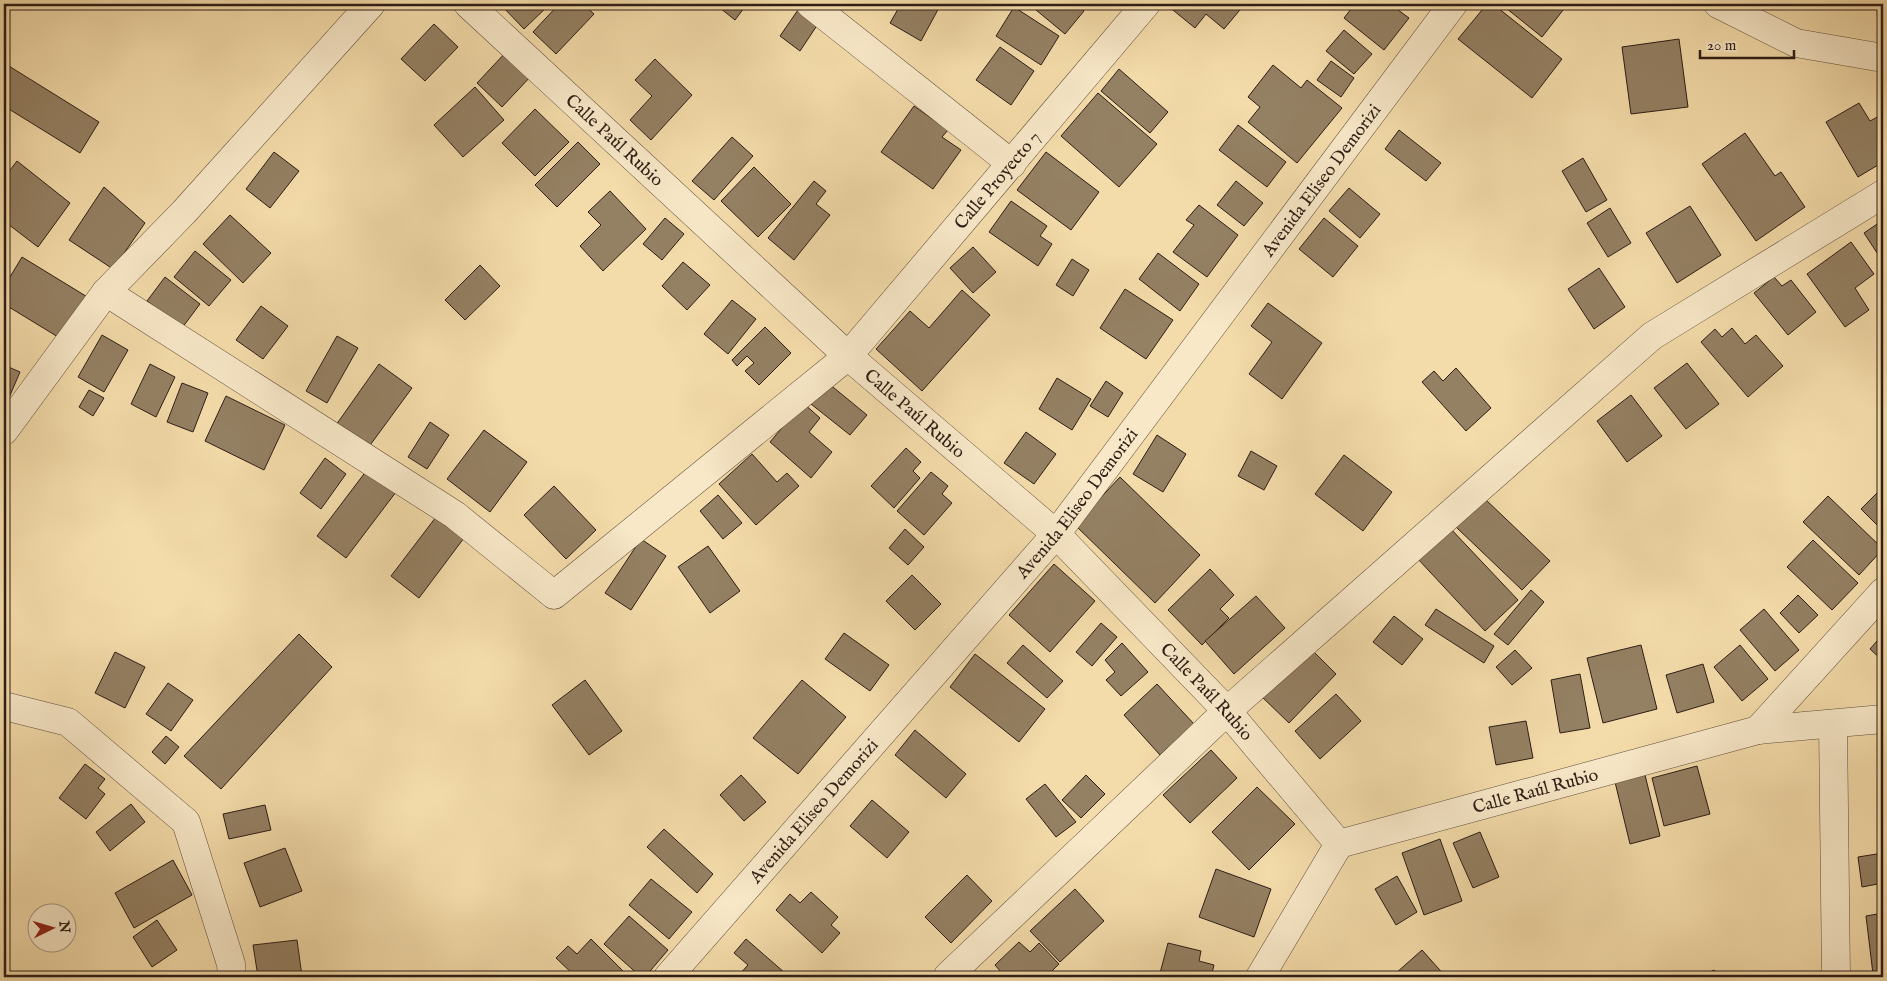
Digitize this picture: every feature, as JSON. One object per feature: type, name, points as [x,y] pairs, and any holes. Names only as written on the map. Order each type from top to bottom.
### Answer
[{"type":"street","points":[[4,430],[106,292],[184,212],[371,4]]},
{"type":"street","points":[[810,4],[1012,164]]},
{"type":"street","name":"Calle Proyecto 7","points":[[106,292],[455,515],[554,596],[848,356],[1146,4]]},
{"type":"street","name":"Avenida Eliseo Demorizi","points":[[668,977],[1056,534],[1453,4]]},
{"type":"street","points":[[1718,4],[1796,44],[1883,58]]},
{"type":"street","name":"Calle Paúl Rubio","points":[[472,5],[848,356],[1056,534],[1227,711],[1339,844]]},
{"type":"street","points":[[948,976],[1227,711],[1652,336],[1883,194]]},
{"type":"street","points":[[1758,730],[1883,592]]},
{"type":"street","points":[[4,706],[68,722],[186,822],[230,964],[232,977]]},
{"type":"street","name":"Calle Raúl Rubio","points":[[1339,844],[1758,730],[1883,719]]},
{"type":"street","points":[[1833,724],[1836,977]]},
{"type":"street","points":[[1260,977],[1339,844]]},
{"type":"building","points":[[500,4],[550,4],[524,29]]},
{"type":"building","points":[[559,4],[583,4],[594,14],[556,54],[533,32]]},
{"type":"building","points":[[715,4],[747,4],[735,20]]},
{"type":"building","points":[[901,4],[941,4],[921,41],[890,23]]},
{"type":"building","points":[[1076,4],[1084,11],[1065,34],[1030,5]]},
{"type":"building","points":[[1169,4],[1244,5],[1224,29],[1206,14],[1195,28],[1168,6]]},
{"type":"building","points":[[1355,4],[1390,4],[1409,18],[1384,50],[1344,18]]},
{"type":"building","points":[[1411,4],[1425,4],[1421,10]]},
{"type":"building","points":[[1487,4],[1493,4],[1562,59],[1532,98],[1458,39]]},
{"type":"building","points":[[1501,4],[1565,4],[1567,5],[1542,37]]},
{"type":"building","points":[[1879,4],[1883,4],[1883,16],[1877,15]]},
{"type":"building","points":[[1014,7],[1059,36],[1041,65],[996,36]]},
{"type":"building","points":[[798,10],[818,24],[800,51],[780,36]]},
{"type":"building","points":[[434,24],[458,47],[425,81],[401,59]]},
{"type":"building","points":[[1344,30],[1372,54],[1354,74],[1326,51]]},
{"type":"building","points":[[1679,39],[1688,107],[1631,114],[1622,47]]},
{"type":"building","points":[[1000,47],[1034,71],[1011,105],[976,80]]},
{"type":"building","points":[[507,51],[532,75],[502,107],[477,83]]},
{"type":"building","points":[[655,59],[692,95],[651,140],[630,120],[652,96],[635,80]]},
{"type":"building","points":[[1331,61],[1354,78],[1341,97],[1317,80]]},
{"type":"building","points":[[4,63],[99,122],[80,153],[4,106]]},
{"type":"building","points":[[1273,65],[1301,88],[1307,80],[1342,108],[1297,163],[1248,122],[1260,107],[1248,97]]},
{"type":"building","points":[[1119,69],[1168,112],[1150,133],[1101,91]]},
{"type":"building","points":[[475,87],[504,120],[463,157],[434,125]]},
{"type":"building","points":[[1098,93],[1157,144],[1119,187],[1061,136]]},
{"type":"building","points":[[1859,103],[1870,121],[1883,114],[1883,162],[1858,177],[1826,122]]},
{"type":"building","points":[[914,106],[948,130],[942,137],[961,150],[933,189],[881,152]]},
{"type":"building","points":[[535,109],[569,142],[535,176],[502,143]]},
{"type":"building","points":[[1238,125],[1286,162],[1267,187],[1219,150]]},
{"type":"building","points":[[1399,130],[1441,163],[1426,181],[1385,149]]},
{"type":"building","points":[[1745,133],[1775,176],[1781,172],[1805,207],[1756,241],[1702,164]]},
{"type":"building","points":[[732,137],[753,156],[714,200],[692,181]]},
{"type":"building","points":[[578,142],[600,164],[557,207],[535,185]]},
{"type":"building","points":[[274,152],[299,171],[270,208],[246,189]]},
{"type":"building","points":[[1046,152],[1099,192],[1071,230],[1017,190]]},
{"type":"building","points":[[1583,158],[1607,200],[1586,212],[1562,171]]},
{"type":"building","points":[[17,161],[70,203],[38,247],[4,221],[4,178]]},
{"type":"building","points":[[754,167],[791,204],[758,237],[721,201]]},
{"type":"building","points":[[814,181],[826,191],[816,204],[830,215],[794,260],[768,238]]},
{"type":"building","points":[[1236,181],[1263,203],[1244,226],[1217,205]]},
{"type":"building","points":[[104,187],[145,223],[113,269],[69,240]]},
{"type":"building","points":[[1349,188],[1380,214],[1360,238],[1329,211]]},
{"type":"building","points":[[610,191],[646,229],[603,271],[580,246],[601,225],[588,212]]},
{"type":"building","points":[[1011,201],[1047,226],[1040,236],[1052,244],[1038,266],[989,232]]},
{"type":"building","points":[[1199,205],[1238,235],[1207,277],[1173,252],[1194,225],[1186,220]]},
{"type":"building","points":[[1690,206],[1721,255],[1677,283],[1646,233]]},
{"type":"building","points":[[1610,208],[1631,243],[1608,257],[1587,223]]},
{"type":"building","points":[[230,215],[271,253],[243,283],[203,244]]},
{"type":"building","points":[[665,218],[684,234],[662,260],[643,244]]},
{"type":"building","points":[[1324,218],[1358,246],[1333,277],[1299,249]]},
{"type":"building","points":[[1883,220],[1883,262],[1864,233]]},
{"type":"building","points":[[1851,242],[1874,274],[1855,288],[1869,310],[1845,327],[1807,274]]},
{"type":"building","points":[[973,247],[996,272],[973,293],[950,268]]},
{"type":"building","points":[[195,251],[231,280],[209,306],[174,277]]},
{"type":"building","points":[[1158,253],[1199,284],[1180,311],[1139,279]]},
{"type":"building","points":[[22,257],[89,298],[63,340],[4,304],[4,287]]},
{"type":"building","points":[[1072,259],[1089,270],[1073,296],[1056,285]]},
{"type":"building","points":[[683,262],[710,285],[687,310],[662,286]]},
{"type":"building","points":[[480,265],[500,286],[465,320],[445,300]]},
{"type":"building","points":[[1599,268],[1625,307],[1594,329],[1568,289]]},
{"type":"building","points":[[165,277],[200,304],[182,328],[147,301]]},
{"type":"building","points":[[1774,277],[1782,286],[1791,280],[1816,312],[1788,335],[1754,293]]},
{"type":"building","points":[[1125,289],[1173,320],[1146,359],[1100,328]]},
{"type":"building","points":[[962,290],[990,315],[922,391],[876,349],[910,311],[929,328]]},
{"type":"building","points":[[732,300],[756,319],[728,354],[704,334]]},
{"type":"building","points":[[1268,303],[1322,343],[1282,399],[1249,374],[1272,342],[1251,326]]},
{"type":"building","points":[[261,306],[288,326],[263,359],[236,340]]},
{"type":"building","points":[[765,327],[791,353],[759,385],[745,371],[754,363],[747,356],[737,366],[732,360]]},
{"type":"building","points":[[1732,328],[1745,344],[1756,335],[1783,366],[1748,397],[1701,342],[1715,329],[1722,337]]},
{"type":"building","points":[[102,335],[128,350],[104,392],[78,377]]},
{"type":"building","points":[[337,336],[358,348],[327,403],[306,391]]},
{"type":"building","points":[[1687,363],[1719,404],[1686,429],[1654,388]]},
{"type":"building","points":[[150,364],[175,377],[156,417],[131,404]]},
{"type":"building","points":[[379,364],[412,388],[368,448],[336,425]]},
{"type":"building","points":[[4,365],[20,372],[5,407],[4,407]]},
{"type":"building","points":[[1456,368],[1491,408],[1466,431],[1422,382],[1434,371],[1443,381]]},
{"type":"building","points":[[1057,378],[1091,399],[1072,430],[1039,409]]},
{"type":"building","points":[[1106,381],[1123,393],[1108,417],[1090,406]]},
{"type":"building","points":[[182,383],[208,393],[193,432],[167,422]]},
{"type":"building","points":[[828,383],[867,415],[850,435],[811,404]]},
{"type":"building","points":[[89,390],[104,398],[93,416],[79,407]]},
{"type":"building","points":[[1631,395],[1662,436],[1627,462],[1597,421]]},
{"type":"building","points":[[226,396],[285,425],[264,470],[205,441]]},
{"type":"building","points":[[803,403],[820,418],[809,432],[832,452],[811,478],[770,442]]},
{"type":"building","points":[[430,422],[449,435],[427,469],[408,457]]},
{"type":"building","points":[[484,430],[527,462],[490,512],[447,479]]},
{"type":"building","points":[[1026,432],[1056,454],[1034,484],[1004,463]]},
{"type":"building","points":[[1157,435],[1186,454],[1163,492],[1133,474]]},
{"type":"building","points":[[906,448],[921,462],[913,471],[920,478],[894,508],[871,486]]},
{"type":"building","points":[[1251,451],[1277,466],[1264,490],[1238,476]]},
{"type":"building","points":[[752,454],[777,482],[787,473],[799,486],[756,525],[719,484]]},
{"type":"building","points":[[1344,455],[1392,492],[1363,531],[1315,494]]},
{"type":"building","points":[[325,458],[346,474],[321,509],[300,493]]},
{"type":"building","points":[[367,470],[396,492],[346,558],[317,536]]},
{"type":"building","points":[[931,472],[948,486],[942,494],[952,503],[924,535],[897,511]]},
{"type":"building","points":[[1120,477],[1200,555],[1155,603],[1075,525]]},
{"type":"building","points":[[554,486],[596,530],[566,559],[524,515]]},
{"type":"building","points":[[1879,491],[1883,495],[1883,531],[1861,509]]},
{"type":"building","points":[[718,495],[742,523],[723,539],[700,511]]},
{"type":"building","points":[[1828,496],[1883,549],[1859,575],[1803,522]]},
{"type":"building","points":[[1484,498],[1550,561],[1522,590],[1456,527]]},
{"type":"building","points":[[436,517],[464,538],[419,598],[391,576]]},
{"type":"building","points":[[1449,527],[1518,600],[1485,631],[1417,558]]},
{"type":"building","points":[[905,529],[924,547],[908,565],[889,548]]},
{"type":"building","points":[[641,539],[666,556],[631,610],[605,593]]},
{"type":"building","points":[[1813,540],[1858,583],[1832,610],[1787,567]]},
{"type":"building","points":[[708,546],[740,591],[710,613],[678,567]]},
{"type":"building","points":[[1054,564],[1095,601],[1050,652],[1009,615]]},
{"type":"building","points":[[1210,569],[1234,595],[1220,609],[1229,618],[1202,645],[1168,610]]},
{"type":"building","points":[[912,575],[941,604],[915,630],[886,601]]},
{"type":"building","points":[[1531,590],[1544,602],[1508,645],[1494,634]]},
{"type":"building","points":[[1798,595],[1818,615],[1799,633],[1780,613]]},
{"type":"building","points":[[1256,596],[1285,628],[1234,674],[1205,641]]},
{"type":"building","points":[[1436,609],[1494,646],[1484,663],[1425,625]]},
{"type":"building","points":[[1764,609],[1799,650],[1775,671],[1740,630]]},
{"type":"building","points":[[1394,616],[1423,639],[1402,665],[1373,642]]},
{"type":"building","points":[[1101,623],[1117,637],[1092,666],[1076,652]]},
{"type":"building","points":[[844,633],[889,665],[870,691],[825,659]]},
{"type":"building","points":[[299,634],[332,667],[221,789],[184,756]]},
{"type":"building","points":[[1883,634],[1883,661],[1870,649]]},
{"type":"building","points":[[1122,643],[1148,672],[1121,696],[1106,680],[1115,672],[1105,660]]},
{"type":"building","points":[[1023,645],[1063,681],[1047,698],[1007,663]]},
{"type":"building","points":[[1641,645],[1657,709],[1603,723],[1587,658]]},
{"type":"building","points":[[1740,645],[1768,679],[1742,701],[1714,667]]},
{"type":"building","points":[[1308,646],[1336,674],[1289,723],[1260,695]]},
{"type":"building","points":[[1515,650],[1532,668],[1512,685],[1496,667]]},
{"type":"building","points":[[115,652],[145,667],[125,708],[95,693]]},
{"type":"building","points":[[975,654],[1045,709],[1019,742],[950,687]]},
{"type":"building","points":[[1703,664],[1714,702],[1677,713],[1666,675]]},
{"type":"building","points":[[1580,674],[1590,728],[1560,733],[1551,680]]},
{"type":"building","points":[[585,680],[622,731],[589,755],[552,705]]},
{"type":"building","points":[[802,680],[846,717],[798,774],[753,738]]},
{"type":"building","points":[[168,683],[193,700],[171,731],[146,714]]},
{"type":"building","points":[[1157,684],[1194,724],[1160,755],[1124,715]]},
{"type":"building","points":[[1336,694],[1361,721],[1320,759],[1295,731]]},
{"type":"building","points":[[1526,721],[1533,758],[1496,765],[1489,727]]},
{"type":"building","points":[[915,730],[966,774],[946,798],[895,755]]},
{"type":"building","points":[[166,736],[179,747],[165,764],[152,752]]},
{"type":"building","points":[[1211,750],[1237,778],[1190,823],[1163,795]]},
{"type":"building","points":[[85,764],[105,779],[98,788],[105,794],[86,819],[59,798]]},
{"type":"building","points":[[1697,766],[1710,814],[1664,826],[1652,778]]},
{"type":"building","points":[[741,775],[766,802],[744,821],[720,795]]},
{"type":"building","points":[[1086,775],[1105,794],[1081,818],[1062,800]]},
{"type":"building","points":[[1645,775],[1660,836],[1630,844],[1615,782]]},
{"type":"building","points":[[1045,784],[1076,822],[1056,837],[1026,799]]},
{"type":"building","points":[[1257,787],[1295,824],[1249,870],[1212,832]]},
{"type":"building","points":[[872,800],[909,832],[887,858],[850,826]]},
{"type":"building","points":[[131,804],[145,822],[110,851],[96,832]]},
{"type":"building","points":[[265,805],[271,830],[229,839],[223,814]]},
{"type":"building","points":[[664,829],[713,874],[697,893],[647,847]]},
{"type":"building","points":[[1480,832],[1499,877],[1473,888],[1453,843]]},
{"type":"building","points":[[1440,839],[1462,901],[1424,915],[1402,853]]},
{"type":"building","points":[[285,848],[302,891],[260,907],[244,863]]},
{"type":"building","points":[[1883,853],[1883,883],[1862,887],[1858,857]]},
{"type":"building","points":[[173,860],[192,895],[134,928],[115,893]]},
{"type":"building","points":[[1216,869],[1271,889],[1254,937],[1199,917]]},
{"type":"building","points":[[967,875],[992,901],[951,943],[925,917]]},
{"type":"building","points":[[1397,876],[1417,912],[1396,925],[1375,889]]},
{"type":"building","points":[[651,879],[692,912],[669,939],[629,905]]},
{"type":"building","points":[[1075,889],[1104,921],[1060,962],[1030,931]]},
{"type":"building","points":[[811,892],[838,917],[831,925],[840,933],[822,953],[776,910],[790,894],[800,903]]},
{"type":"building","points":[[1883,913],[1883,972],[1873,974],[1866,916]]},
{"type":"building","points":[[629,916],[668,950],[645,977],[641,977],[604,944]]},
{"type":"building","points":[[157,920],[177,950],[152,967],[133,937]]},
{"type":"building","points":[[591,939],[629,977],[576,977],[556,958],[568,946],[577,954]]},
{"type":"building","points":[[746,939],[785,973],[782,977],[737,977],[748,965],[734,953]]},
{"type":"building","points":[[297,940],[302,976],[258,977],[253,945]]},
{"type":"building","points":[[1019,942],[1030,952],[1039,943],[1059,964],[1046,977],[996,977],[1001,972],[995,965]]},
{"type":"building","points":[[1168,943],[1201,951],[1199,961],[1214,965],[1211,977],[1159,977]]},
{"type":"building","points":[[1422,950],[1446,977],[1398,977],[1395,974]]},
{"type":"building","points":[[1714,970],[1718,977],[1700,977]]}]
